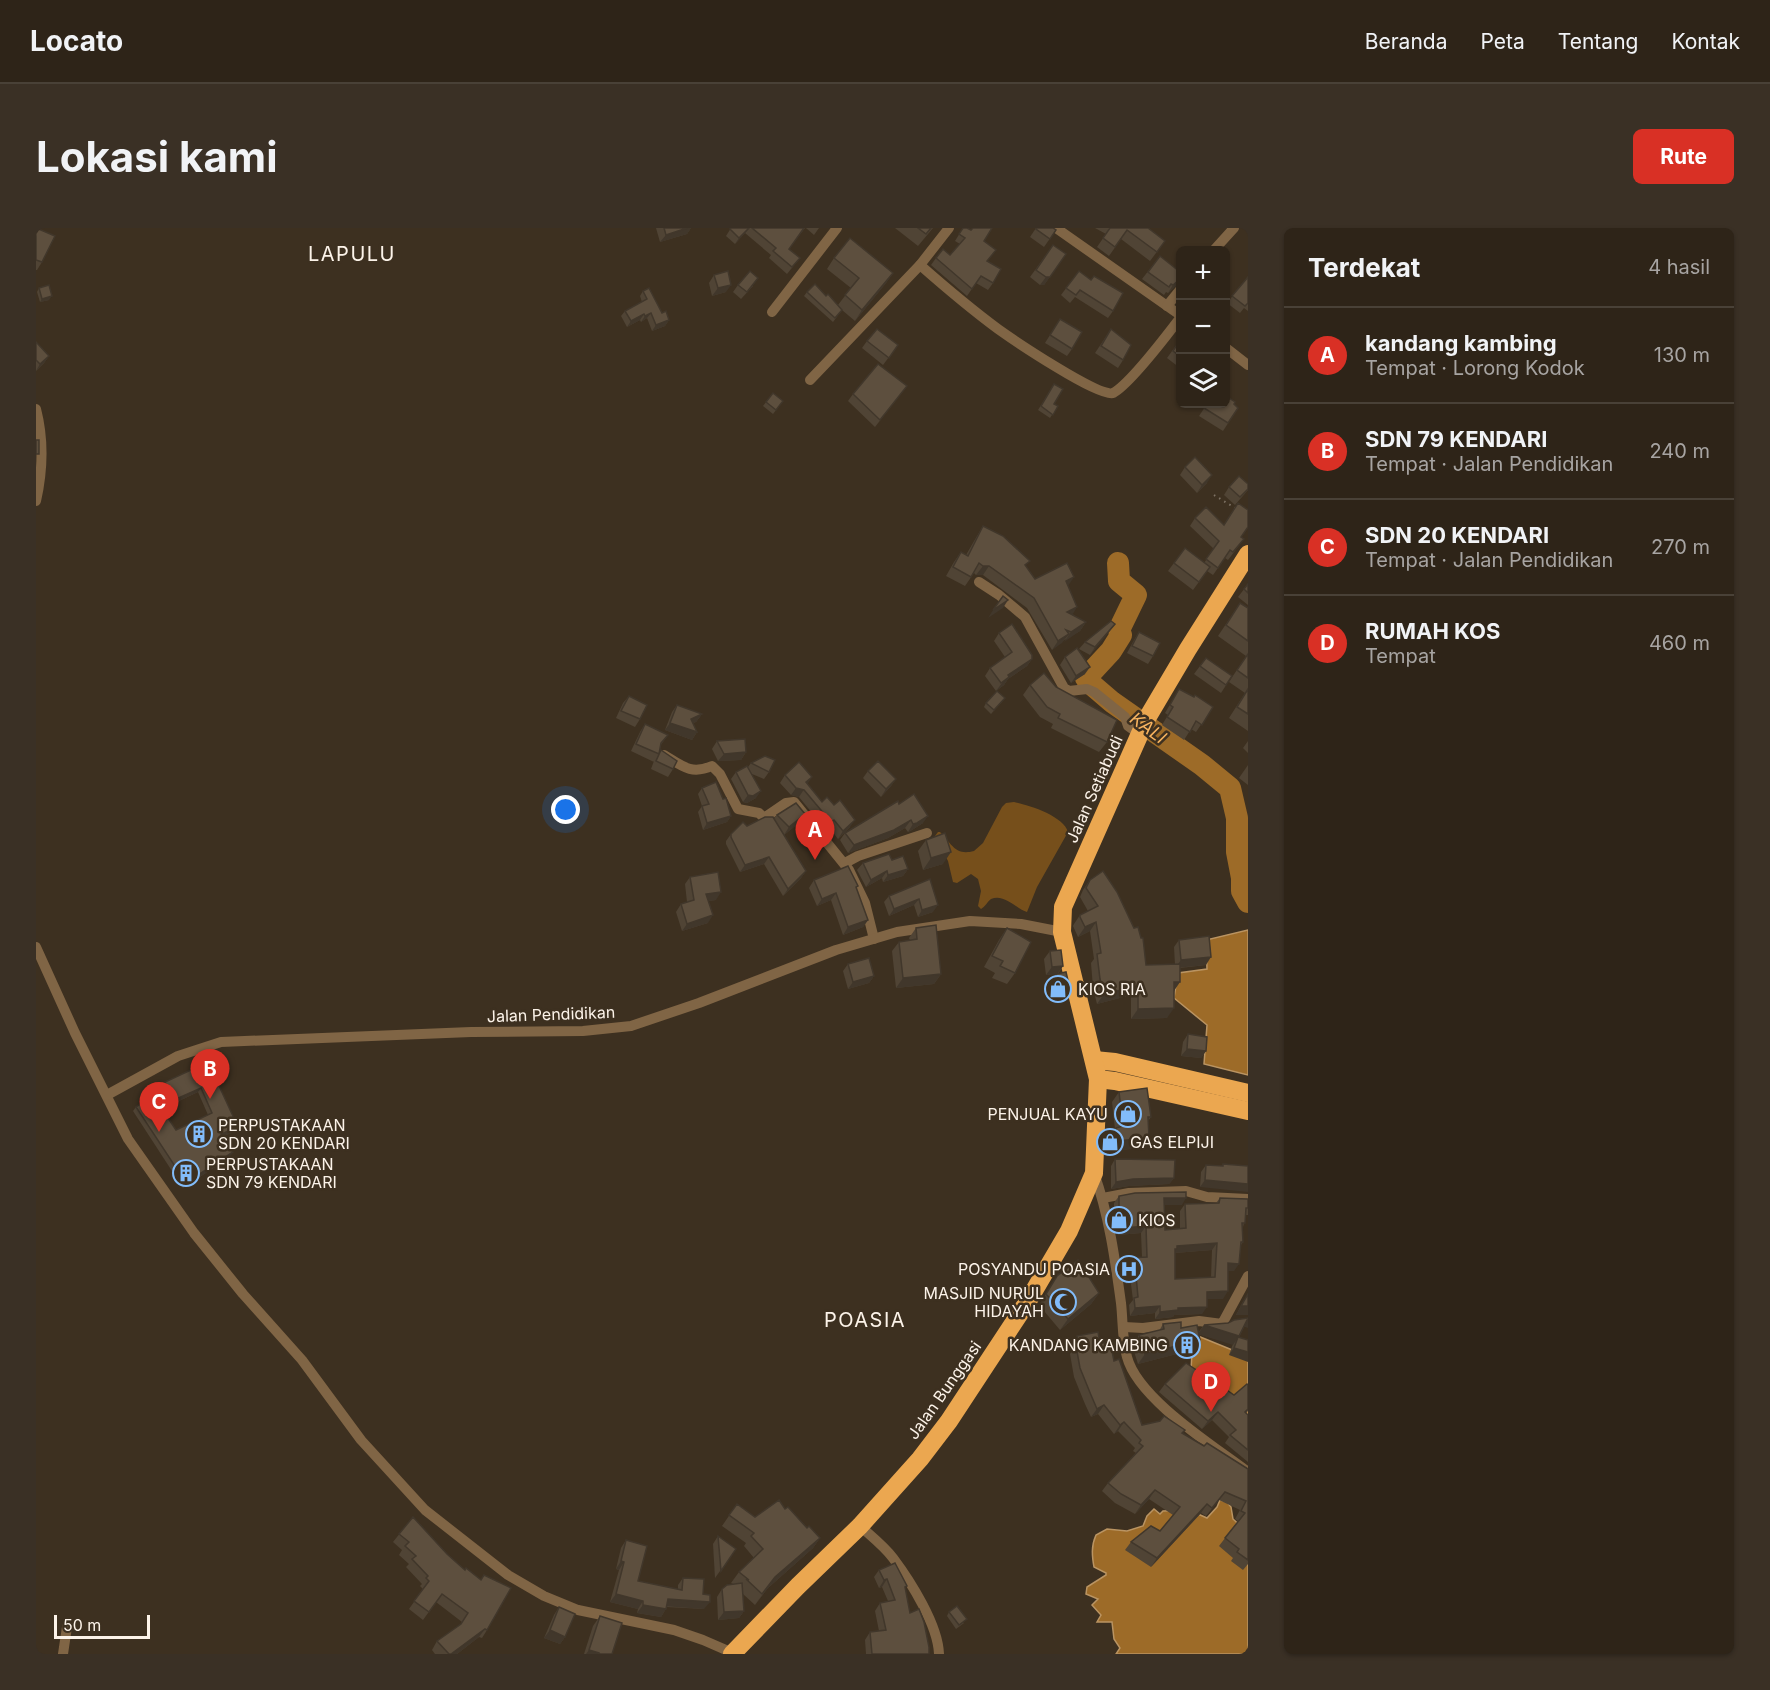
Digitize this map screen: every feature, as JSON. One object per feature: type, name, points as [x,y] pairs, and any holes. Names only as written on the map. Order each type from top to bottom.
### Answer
[{"type":"highway","name":"Jalan Setiabudi","points":[[1096,1070],[1062,932],[1063,907],[1142,728],[1194,639],[1248,554]]},
{"type":"highway","points":[[1096,1070],[1190,1088],[1248,1093]]},
{"type":"highway","name":"Jalan Bunggasi","points":[[732,1653],[860,1526],[920,1459],[949,1421],[1028,1301],[1069,1231],[1094,1173],[1096,1070]]},
{"type":"highway","points":[[1190,1088],[1248,1111]]},
{"type":"street","points":[[772,312],[837,228]]},
{"type":"street","points":[[810,380],[920,265],[949,228]]},
{"type":"street","points":[[1056,228],[1176,314]]},
{"type":"street","points":[[1218,246],[1234,228]]},
{"type":"street","points":[[920,265],[998,329],[1068,374],[1103,393],[1113,393],[1125,382],[1176,322]]},
{"type":"street","points":[[1167,306],[1176,295]]},
{"type":"street","points":[[1230,351],[1248,365]]},
{"type":"street","points":[[36,409],[42,435],[41,472],[36,501]]},
{"type":"street","points":[[979,582],[1025,617],[1064,688],[1069,691],[1087,689],[1094,692],[1125,717],[1128,726],[1142,728]]},
{"type":"street","points":[[662,754],[693,771],[702,771],[712,766],[720,774],[738,808],[759,813],[764,818],[786,803],[794,802],[845,863],[861,891],[874,939]]},
{"type":"street","points":[[845,863],[858,856],[927,833]]},
{"type":"street","name":"Jalan Pendidikan","points":[[107,1095],[178,1056],[221,1042],[471,1032],[583,1031],[631,1026],[699,1003],[836,950],[897,932],[970,921],[1021,924],[1062,932]]},
{"type":"street","points":[[36,947],[75,1033],[129,1139],[194,1233],[243,1294],[302,1360],[361,1440],[424,1510],[508,1575],[544,1596],[578,1610],[674,1630],[732,1653]]},
{"type":"street","points":[[1094,1173],[1103,1198],[1116,1266],[1127,1358],[1140,1382],[1164,1408],[1248,1472]]},
{"type":"street","points":[[1103,1198],[1129,1193],[1186,1191],[1207,1197],[1248,1199]]},
{"type":"street","points":[[1124,1327],[1143,1328],[1199,1321],[1222,1324],[1248,1276]]},
{"type":"street","points":[[860,1526],[900,1568],[934,1630],[939,1654]]},
{"type":"street","points":[[63,1654],[67,1627]]},
{"type":"path","points":[[1214,495],[1240,511]]},
{"type":"shaded area","points":[[1014,802],[1053,816],[1065,826],[1068,832],[1037,887],[1027,912],[1001,898],[991,899],[981,909],[978,906],[981,891],[978,879],[971,874],[957,883],[953,882],[948,861],[935,836],[940,832],[958,850],[974,851],[983,843],[1002,807],[1006,803]]},
{"type":"shaded area","points":[[1248,930],[1248,1075],[1204,1064],[1207,1025],[1174,998],[1178,973],[1207,969],[1206,940]]},
{"type":"shaded area","points":[[1193,1334],[1247,1356],[1248,1354],[1248,1426],[1191,1371]]},
{"type":"shaded area","points":[[1220,1500],[1227,1502],[1231,1507],[1233,1519],[1248,1533],[1248,1654],[1116,1654],[1120,1648],[1114,1639],[1112,1622],[1097,1622],[1101,1615],[1092,1605],[1098,1599],[1086,1594],[1087,1587],[1106,1575],[1094,1567],[1092,1551],[1096,1535],[1107,1529],[1127,1531],[1143,1526],[1147,1516],[1154,1509],[1160,1514],[1163,1511],[1189,1510],[1207,1518]]},
{"type":"building","points":[[36,228],[55,236],[42,262],[36,260]]},
{"type":"building","points":[[664,228],[687,228],[666,235]]},
{"type":"building","points":[[731,228],[749,228],[739,238]]},
{"type":"building","points":[[752,228],[804,228],[789,249],[800,258],[792,267],[773,251],[776,248]]},
{"type":"building","points":[[918,228],[931,228],[926,234]]},
{"type":"building","points":[[963,228],[971,230],[973,228],[992,228],[984,241],[996,250],[987,261],[1001,269],[993,283],[981,276],[972,289],[936,258],[943,249],[950,255],[965,238],[959,234]]},
{"type":"building","points":[[1036,228],[1053,228],[1056,230],[1050,239]]},
{"type":"building","points":[[1110,228],[1148,228],[1165,241],[1157,252],[1127,230],[1115,247],[1103,238]]},
{"type":"building","points":[[850,238],[893,273],[862,310],[845,295],[859,278],[834,258]]},
{"type":"building","points":[[1053,245],[1066,254],[1050,277],[1046,277],[1036,270]]},
{"type":"building","points":[[1160,256],[1176,269],[1176,282],[1169,287],[1148,272]]},
{"type":"building","points":[[728,271],[731,285],[718,288],[714,275]]},
{"type":"building","points":[[750,271],[758,278],[747,292],[738,285]]},
{"type":"building","points":[[1079,271],[1091,280],[1094,276],[1123,293],[1113,311],[1080,290],[1076,295],[1066,288]]},
{"type":"building","points":[[1248,277],[1248,303],[1245,306],[1232,296]]},
{"type":"building","points":[[815,284],[826,296],[828,294],[842,310],[835,318],[807,292]]},
{"type":"building","points":[[49,285],[52,296],[42,299],[39,288]]},
{"type":"building","points":[[649,288],[662,313],[666,311],[669,320],[656,325],[651,313],[631,321],[625,311],[647,299],[643,291]]},
{"type":"building","points":[[1060,319],[1082,332],[1072,349],[1050,335]]},
{"type":"building","points":[[877,329],[898,345],[889,358],[867,341]]},
{"type":"building","points":[[1111,329],[1131,345],[1123,360],[1101,346]]},
{"type":"building","points":[[36,342],[49,356],[40,364],[36,360]]},
{"type":"building","points":[[878,364],[907,386],[880,420],[853,394]]},
{"type":"building","points":[[1054,384],[1063,389],[1054,404],[1058,406],[1053,415],[1041,406]]},
{"type":"building","points":[[773,393],[783,401],[776,410],[766,402]]},
{"type":"building","points":[[1230,399],[1238,408],[1228,423],[1204,408],[1230,408]]},
{"type":"building","points":[[36,440],[39,440],[39,454],[36,454]]},
{"type":"building","points":[[1195,457],[1212,475],[1202,485],[1185,467]]},
{"type":"building","points":[[1239,476],[1248,484],[1248,489],[1240,497],[1229,487]]},
{"type":"building","points":[[1238,503],[1248,510],[1248,527],[1241,537],[1244,539],[1233,552],[1230,550],[1218,568],[1206,559],[1219,541],[1195,518],[1206,507],[1224,525]]},
{"type":"building","points":[[983,526],[1003,536],[1030,561],[1025,565],[1035,579],[1067,563],[1074,577],[1066,581],[1077,607],[1067,612],[1086,622],[1071,632],[1066,630],[1069,634],[1058,641],[1034,598],[989,566],[979,563],[971,577],[953,567],[961,552],[968,556]]},
{"type":"building","points":[[1185,548],[1210,567],[1199,582],[1174,563]]},
{"type":"building","points":[[1003,596],[1008,600],[993,610]]},
{"type":"building","points":[[1240,603],[1248,608],[1248,641],[1226,625]]},
{"type":"building","points":[[1111,621],[1115,624],[1095,647],[1085,642]]},
{"type":"building","points":[[1012,624],[1032,655],[1032,659],[1008,675],[1009,677],[1001,683],[990,668],[1012,652],[999,633]]},
{"type":"building","points":[[1139,632],[1160,643],[1153,656],[1132,646]]},
{"type":"building","points":[[1077,648],[1090,667],[1076,676],[1065,657]]},
{"type":"building","points":[[1248,654],[1248,678],[1237,670]]},
{"type":"building","points":[[1206,658],[1232,676],[1226,685],[1200,666]]},
{"type":"building","points":[[1044,673],[1056,687],[1117,720],[1107,742],[1058,718],[1060,714],[1047,707],[1030,685]]},
{"type":"building","points":[[1179,689],[1194,697],[1195,695],[1213,707],[1202,725],[1196,721],[1190,732],[1167,717],[1173,707],[1170,705]]},
{"type":"building","points":[[1248,689],[1248,714],[1237,707]]},
{"type":"building","points":[[997,691],[1005,698],[994,710],[986,703]]},
{"type":"building","points":[[629,696],[647,705],[640,719],[621,711]]},
{"type":"building","points":[[677,705],[702,714],[691,719],[697,732],[670,723]]},
{"type":"building","points":[[645,724],[668,735],[661,743],[659,754],[636,744]]},
{"type":"building","points":[[745,739],[746,752],[724,754],[717,741]]},
{"type":"building","points":[[661,750],[677,761],[673,769],[656,761]]},
{"type":"building","points":[[765,756],[775,760],[769,772],[751,763]]},
{"type":"building","points":[[878,761],[896,779],[886,789],[868,771]]},
{"type":"building","points":[[799,762],[812,777],[806,782],[822,802],[827,797],[834,805],[840,800],[855,820],[843,831],[834,820],[831,822],[804,790],[796,788],[785,775]]},
{"type":"building","points":[[747,766],[761,791],[753,796],[748,795],[736,772]]},
{"type":"building","points":[[716,782],[723,799],[726,798],[731,816],[707,823],[702,806],[709,804],[702,788]]},
{"type":"building","points":[[914,794],[928,816],[917,823],[913,824],[911,820],[894,830],[854,845],[845,833],[898,801],[899,804]]},
{"type":"building","points":[[796,803],[805,814],[789,827],[777,815]]},
{"type":"building","points":[[765,817],[773,817],[806,871],[788,889],[769,857],[745,865],[731,837],[731,834],[743,822],[747,826]]},
{"type":"building","points":[[945,833],[951,852],[931,858],[926,840]]},
{"type":"building","points":[[889,854],[892,860],[903,856],[908,869],[888,875],[887,871],[871,880],[863,863]]},
{"type":"building","points":[[848,866],[858,886],[856,887],[868,920],[848,927],[836,893],[822,899],[814,880]]},
{"type":"building","points":[[1103,871],[1117,892],[1134,928],[1138,927],[1141,938],[1143,938],[1146,965],[1180,964],[1180,982],[1174,982],[1174,1008],[1138,1009],[1138,986],[1104,994],[1097,954],[1101,953],[1096,922],[1085,927],[1080,917],[1098,906],[1086,888],[1090,880]]},
{"type":"building","points":[[718,872],[721,892],[706,894],[713,915],[687,924],[681,904],[694,900],[690,877]]},
{"type":"building","points":[[930,879],[938,905],[922,910],[919,899],[894,909],[889,896]]},
{"type":"building","points":[[936,925],[941,974],[903,978],[899,942],[917,939],[916,928]]},
{"type":"building","points":[[1007,928],[1031,942],[1015,973],[1000,966],[1003,961],[992,956]]},
{"type":"building","points":[[1209,936],[1211,957],[1181,960],[1179,940]]},
{"type":"building","points":[[1061,950],[1063,966],[1052,967],[1050,951]]},
{"type":"building","points":[[869,958],[874,976],[853,982],[848,964]]},
{"type":"building","points":[[1066,972],[1070,989],[1059,991],[1056,974]]},
{"type":"building","points":[[1188,1034],[1207,1037],[1206,1051],[1187,1049]]},
{"type":"building","points":[[208,1062],[238,1127],[221,1134],[233,1152],[186,1183],[136,1107],[167,1086],[165,1082]],"holes":[[[201,1088],[212,1113],[176,1130],[160,1106]]]},
{"type":"building","points":[[1147,1088],[1151,1117],[1148,1117],[1149,1138],[1116,1141],[1116,1128],[1123,1126],[1119,1092]]},
{"type":"building","points":[[1115,1159],[1175,1160],[1174,1178],[1133,1179],[1116,1182]]},
{"type":"building","points":[[1223,1164],[1248,1166],[1248,1184],[1205,1180],[1206,1165],[1223,1166]]},
{"type":"building","points":[[1186,1192],[1186,1198],[1164,1198],[1165,1230],[1186,1228],[1185,1204],[1219,1203],[1220,1198],[1248,1199],[1245,1223],[1242,1223],[1243,1242],[1241,1242],[1239,1264],[1228,1263],[1228,1291],[1207,1292],[1207,1307],[1178,1308],[1178,1310],[1160,1312],[1160,1306],[1135,1308],[1134,1298],[1138,1297],[1136,1276],[1131,1277],[1128,1258],[1147,1257],[1146,1226],[1123,1228],[1119,1196],[1135,1193]],"holes":[[[1217,1243],[1215,1277],[1175,1279],[1175,1249],[1177,1246]]]},
{"type":"building","name":"MASJID NURUL HIDAYAH","points":[[1078,1260],[1099,1293],[1068,1319],[1046,1294],[1057,1276]]},
{"type":"building","points":[[1248,1294],[1248,1306],[1241,1306]]},
{"type":"building","points":[[1248,1318],[1239,1336],[1204,1325],[1228,1323]]},
{"type":"building","points":[[1181,1322],[1181,1328],[1197,1325],[1200,1340],[1145,1354],[1139,1335],[1164,1329],[1163,1324]]},
{"type":"building","points":[[1098,1332],[1100,1344],[1110,1341],[1114,1361],[1119,1359],[1142,1425],[1160,1421],[1164,1416],[1185,1430],[1182,1433],[1204,1446],[1207,1443],[1248,1469],[1248,1560],[1237,1552],[1239,1549],[1225,1538],[1245,1513],[1241,1511],[1246,1501],[1225,1492],[1212,1508],[1207,1504],[1157,1558],[1131,1542],[1151,1526],[1160,1531],[1180,1507],[1155,1490],[1141,1505],[1121,1494],[1108,1483],[1143,1446],[1139,1443],[1141,1440],[1124,1422],[1120,1425],[1104,1405],[1097,1409],[1080,1368],[1076,1346],[1079,1345],[1077,1336]]},
{"type":"building","points":[[1238,1337],[1248,1340],[1248,1352],[1234,1348]]},
{"type":"building","points":[[1186,1363],[1204,1375],[1206,1373],[1222,1389],[1234,1395],[1248,1385],[1248,1409],[1245,1412],[1248,1415],[1248,1450],[1230,1435],[1236,1430],[1218,1412],[1208,1421],[1165,1384]]},
{"type":"building","points":[[779,1500],[785,1509],[788,1507],[807,1528],[809,1526],[820,1538],[775,1577],[762,1594],[739,1572],[763,1549],[751,1536],[754,1533],[729,1515],[737,1504],[755,1517]]},
{"type":"building","points":[[413,1517],[465,1570],[466,1568],[481,1580],[484,1575],[511,1588],[487,1630],[485,1629],[451,1654],[437,1641],[461,1624],[468,1613],[442,1594],[429,1612],[414,1601],[429,1581],[426,1578],[428,1576],[412,1559],[416,1556],[405,1546],[409,1542],[399,1534]]},
{"type":"building","points":[[718,1536],[736,1549],[721,1571]]},
{"type":"building","points":[[626,1540],[647,1546],[638,1581],[682,1590],[683,1578],[704,1579],[703,1594],[710,1595],[710,1602],[668,1599],[666,1609],[643,1605],[643,1601],[616,1594],[624,1562],[621,1561]]},
{"type":"building","points":[[895,1563],[907,1586],[905,1587],[910,1613],[919,1609],[924,1622],[929,1654],[872,1654],[870,1632],[886,1630],[880,1603],[895,1600],[887,1579],[884,1580],[879,1570]]},
{"type":"building","points":[[742,1583],[744,1611],[724,1612],[722,1589],[727,1585]]},
{"type":"building","points":[[957,1606],[967,1619],[959,1625],[949,1612]]},
{"type":"building","points":[[559,1607],[575,1614],[565,1637],[550,1630]]},
{"type":"building","points":[[600,1616],[622,1623],[612,1654],[600,1654],[589,1650]]},
{"type":"waterway","name":"KALI","points":[[1118,563],[1119,581],[1136,595],[1119,630],[1121,635],[1111,651],[1086,678],[1112,702],[1202,765],[1230,788],[1237,818],[1237,852],[1242,891],[1248,902]]},
{"type":"place","name":"kandang kambing","points":[[815,860]]},
{"type":"place","name":"KIOS RIA","points":[[1058,989]]},
{"type":"place","name":"SDN 79 KENDARI","points":[[210,1099]]},
{"type":"place","name":"PENJUAL KAYU","points":[[1128,1114]]},
{"type":"place","name":"SDN 20 KENDARI","points":[[159,1132]]},
{"type":"place","name":"PERPUSTAKAAN SDN 20 KENDARI","points":[[199,1134]]},
{"type":"place","name":"GAS ELPIJI","points":[[1110,1142]]},
{"type":"place","name":"PERPUSTAKAAN SDN 79 KENDARI","points":[[186,1173]]},
{"type":"place","name":"KIOS","points":[[1119,1220]]},
{"type":"place","name":"POSYANDU POASIA","points":[[1129,1269]]},
{"type":"place","name":"MASJID NURUL HIDAYAH","points":[[1063,1302]]},
{"type":"place","name":"KANDANG KAMBING","points":[[1187,1345]]},
{"type":"place","name":"RUMAH KOS","points":[[1211,1412]]},
{"type":"district","name":"LAPULU","points":[[352,254]]},
{"type":"district","name":"POASIA","points":[[865,1320]]}]
